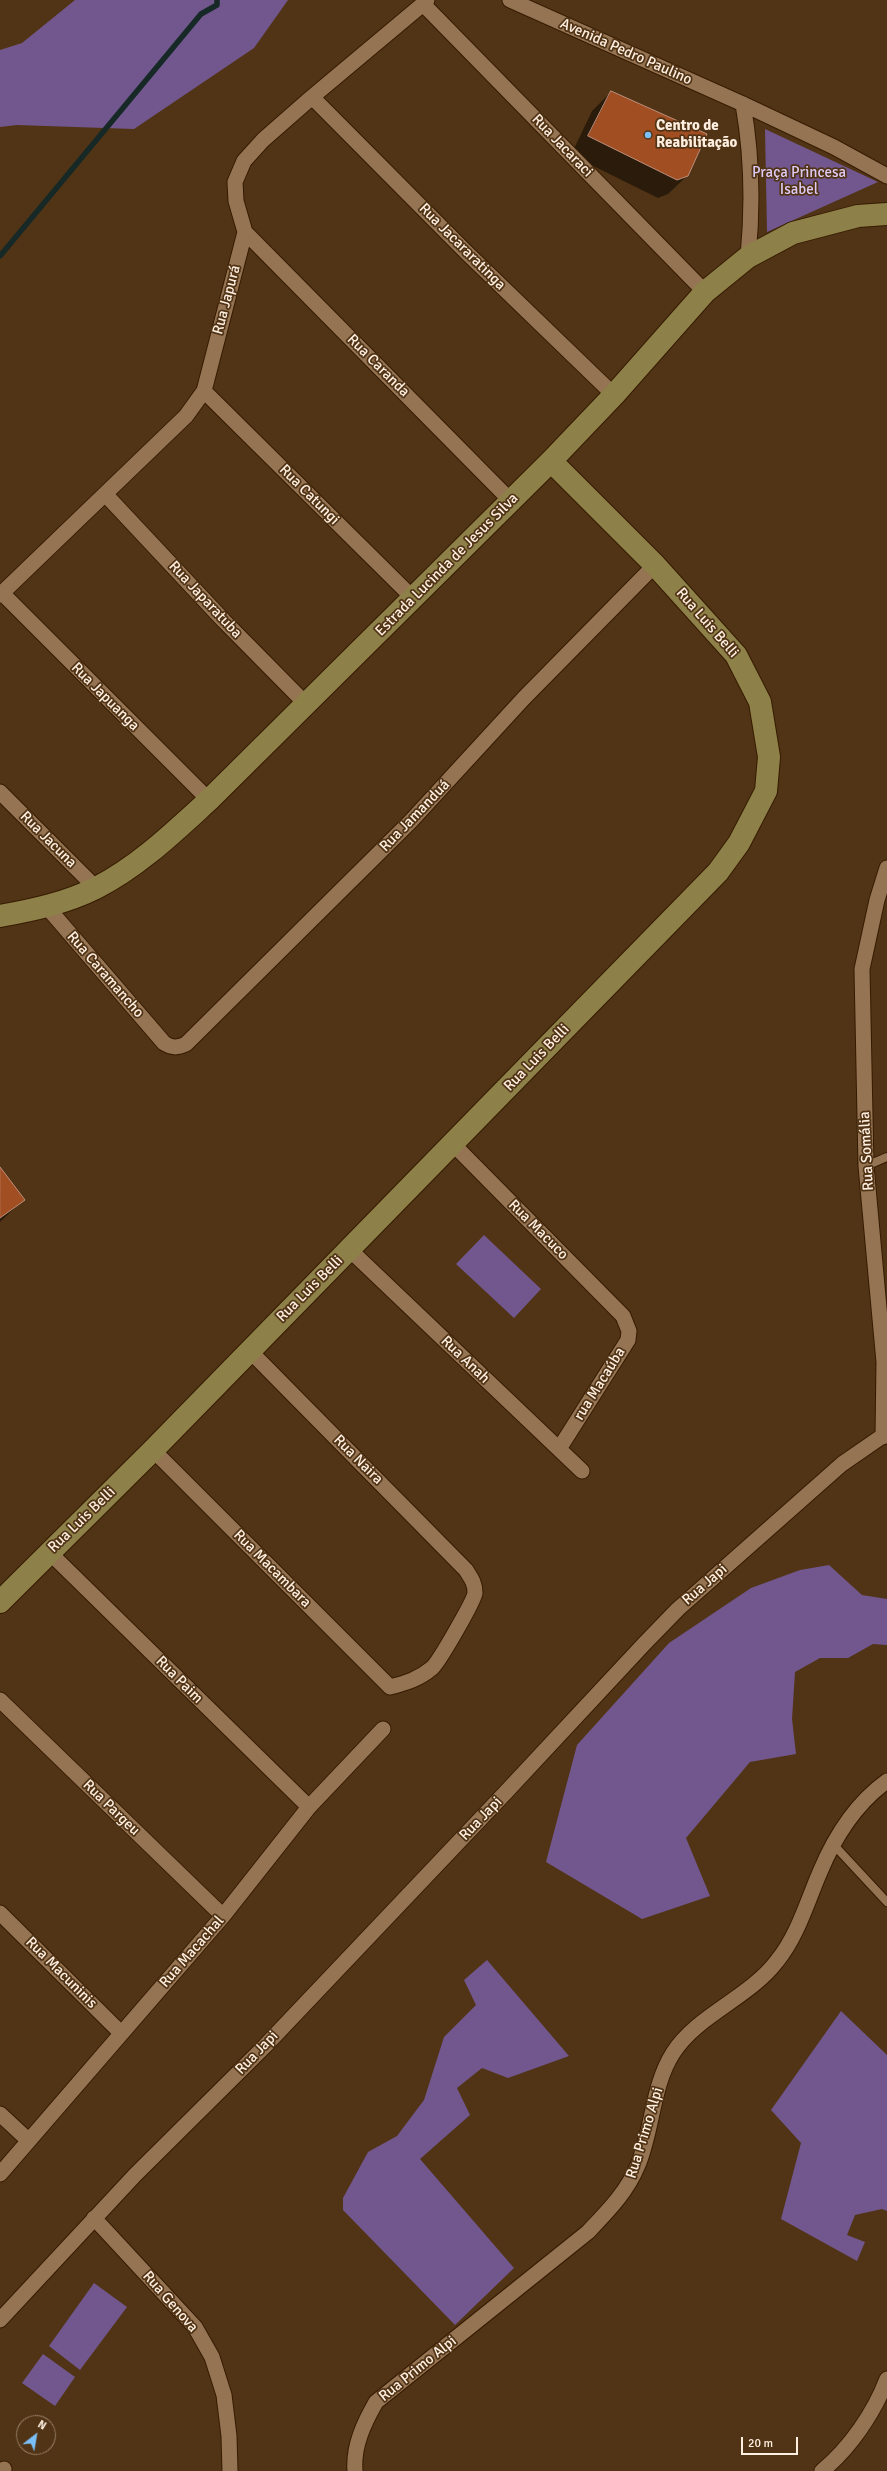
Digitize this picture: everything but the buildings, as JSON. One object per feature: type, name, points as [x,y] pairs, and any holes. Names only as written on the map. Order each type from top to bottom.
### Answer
[{"type":"street","name":"Avenida Pedro Paulino","points":[[510,0],[743,104],[834,147],[887,176]]},
{"type":"street","points":[[245,232],[236,201],[235,182],[244,161],[263,140],[425,2]]},
{"type":"street","name":"Rua Jacaraci","points":[[425,2],[705,292]]},
{"type":"street","name":"Rua Jacararatinga","points":[[312,97],[461,248],[614,395]]},
{"type":"street","points":[[743,104],[750,142],[753,211],[748,257]]},
{"type":"street","name":"Estrada Lucinda de Jesus Silva","points":[[0,916],[47,907],[96,888],[141,860],[209,800],[414,599],[551,461],[614,395],[705,292],[748,257],[793,233],[858,216],[887,214]]},
{"type":"street","name":"Rua Japurá","points":[[1,594],[106,495],[186,416],[204,391],[245,232]]},
{"type":"street","name":"Rua Caranda","points":[[245,232],[511,501]]},
{"type":"street","name":"Rua Catungi","points":[[204,391],[414,599]]},
{"type":"street","name":"Rua Luis Belli","points":[[0,1602],[153,1450],[249,1350],[454,1145],[718,872],[739,842],[766,790],[769,757],[760,702],[736,655],[655,564],[551,461]]},
{"type":"street","name":"Rua Japaratuba","points":[[106,495],[224,621],[306,704]]},
{"type":"street","name":"Rua Jamanduá","points":[[164,1043],[171,1047],[179,1048],[186,1044],[411,821],[524,698],[655,564]]},
{"type":"street","name":"Rua Japuanga","points":[[1,594],[209,800]]},
{"type":"street","name":"Rua Jacuna","points":[[0,792],[96,888]]},
{"type":"street","name":"Rua Somália","points":[[886,1437],[884,1362],[866,1166],[862,969],[882,898],[887,868]]},
{"type":"street","name":"Rua Caramancho","points":[[47,907],[164,1043]]},
{"type":"street","name":"Rua Macuco","points":[[454,1145],[623,1316]]},
{"type":"street","name":"Rua Anah","points":[[349,1249],[582,1471]]},
{"type":"street","name":"rua Macaúba","points":[[559,1449],[628,1340],[629,1331],[623,1316]]},
{"type":"street","name":"Rua Naira","points":[[249,1350],[466,1570],[474,1583],[475,1595],[433,1667],[415,1680],[390,1687]]},
{"type":"street","name":"Rua Japi","points":[[0,2320],[94,2218],[270,2040],[506,1792],[618,1670],[673,1614],[842,1464],[886,1437]]},
{"type":"street","name":"Rua Macambara","points":[[153,1450],[390,1687]]},
{"type":"street","name":"Rua Paim","points":[[49,1552],[309,1807]]},
{"type":"street","name":"Rua Pargeu","points":[[0,1700],[223,1916]]},
{"type":"street","name":"Rua Macachal","points":[[0,2174],[223,1916],[309,1807],[383,1729]]},
{"type":"street","name":"Rua Primo Alpi","points":[[355,2471],[354,2455],[366,2419],[376,2402],[583,2237],[614,2205],[628,2186],[639,2164],[662,2075],[673,2053],[688,2035],[757,1982],[777,1961],[791,1939],[833,1844],[858,1806],[887,1781]]},
{"type":"street","name":"Rua Macuninis","points":[[0,1913],[121,2033]]},
{"type":"street","points":[[0,2114],[28,2140]]},
{"type":"street","name":"Rua Genova","points":[[94,2218],[195,2327],[212,2357],[224,2395],[229,2436],[230,2471]]},
{"type":"street","points":[[822,2471],[855,2436],[872,2410],[887,2379]]},
{"type":"lane","points":[[866,1166],[887,1157]]},
{"type":"lane","points":[[833,1844],[887,1902]]},
{"type":"green space","points":[[75,0],[288,0],[254,48],[134,129],[17,125],[0,127],[0,50],[22,43]]},
{"type":"green space","name":"Praça Princesa Isabel","points":[[765,129],[878,182],[767,232]]},
{"type":"green space","points":[[484,1235],[541,1289],[514,1318],[456,1264]]},
{"type":"green space","points":[[829,1565],[862,1595],[887,1599],[887,1645],[873,1644],[848,1658],[820,1658],[795,1672],[792,1719],[796,1754],[750,1762],[686,1838],[710,1896],[642,1919],[546,1862],[577,1745],[669,1643],[751,1588],[800,1570]]},
{"type":"green space","points":[[487,1960],[569,2056],[508,2078],[482,2068],[457,2088],[470,2115],[420,2159],[514,2268],[455,2325],[343,2210],[343,2198],[368,2152],[397,2136],[424,2100],[444,2037],[476,2005],[464,1980]]},
{"type":"green space","points":[[841,2011],[887,2055],[887,2211],[882,2209],[855,2215],[847,2235],[865,2242],[857,2261],[781,2219],[801,2143],[771,2110]]},
{"type":"green space","points":[[94,2283],[127,2307],[80,2370],[49,2346]]},
{"type":"green space","points":[[43,2354],[75,2377],[55,2406],[22,2383]]},
{"type":"waterway","points":[[0,256],[201,14],[217,5],[217,0]]},
{"type":"place","name":"Centro de Reabilitação","points":[[648,135]]}]
